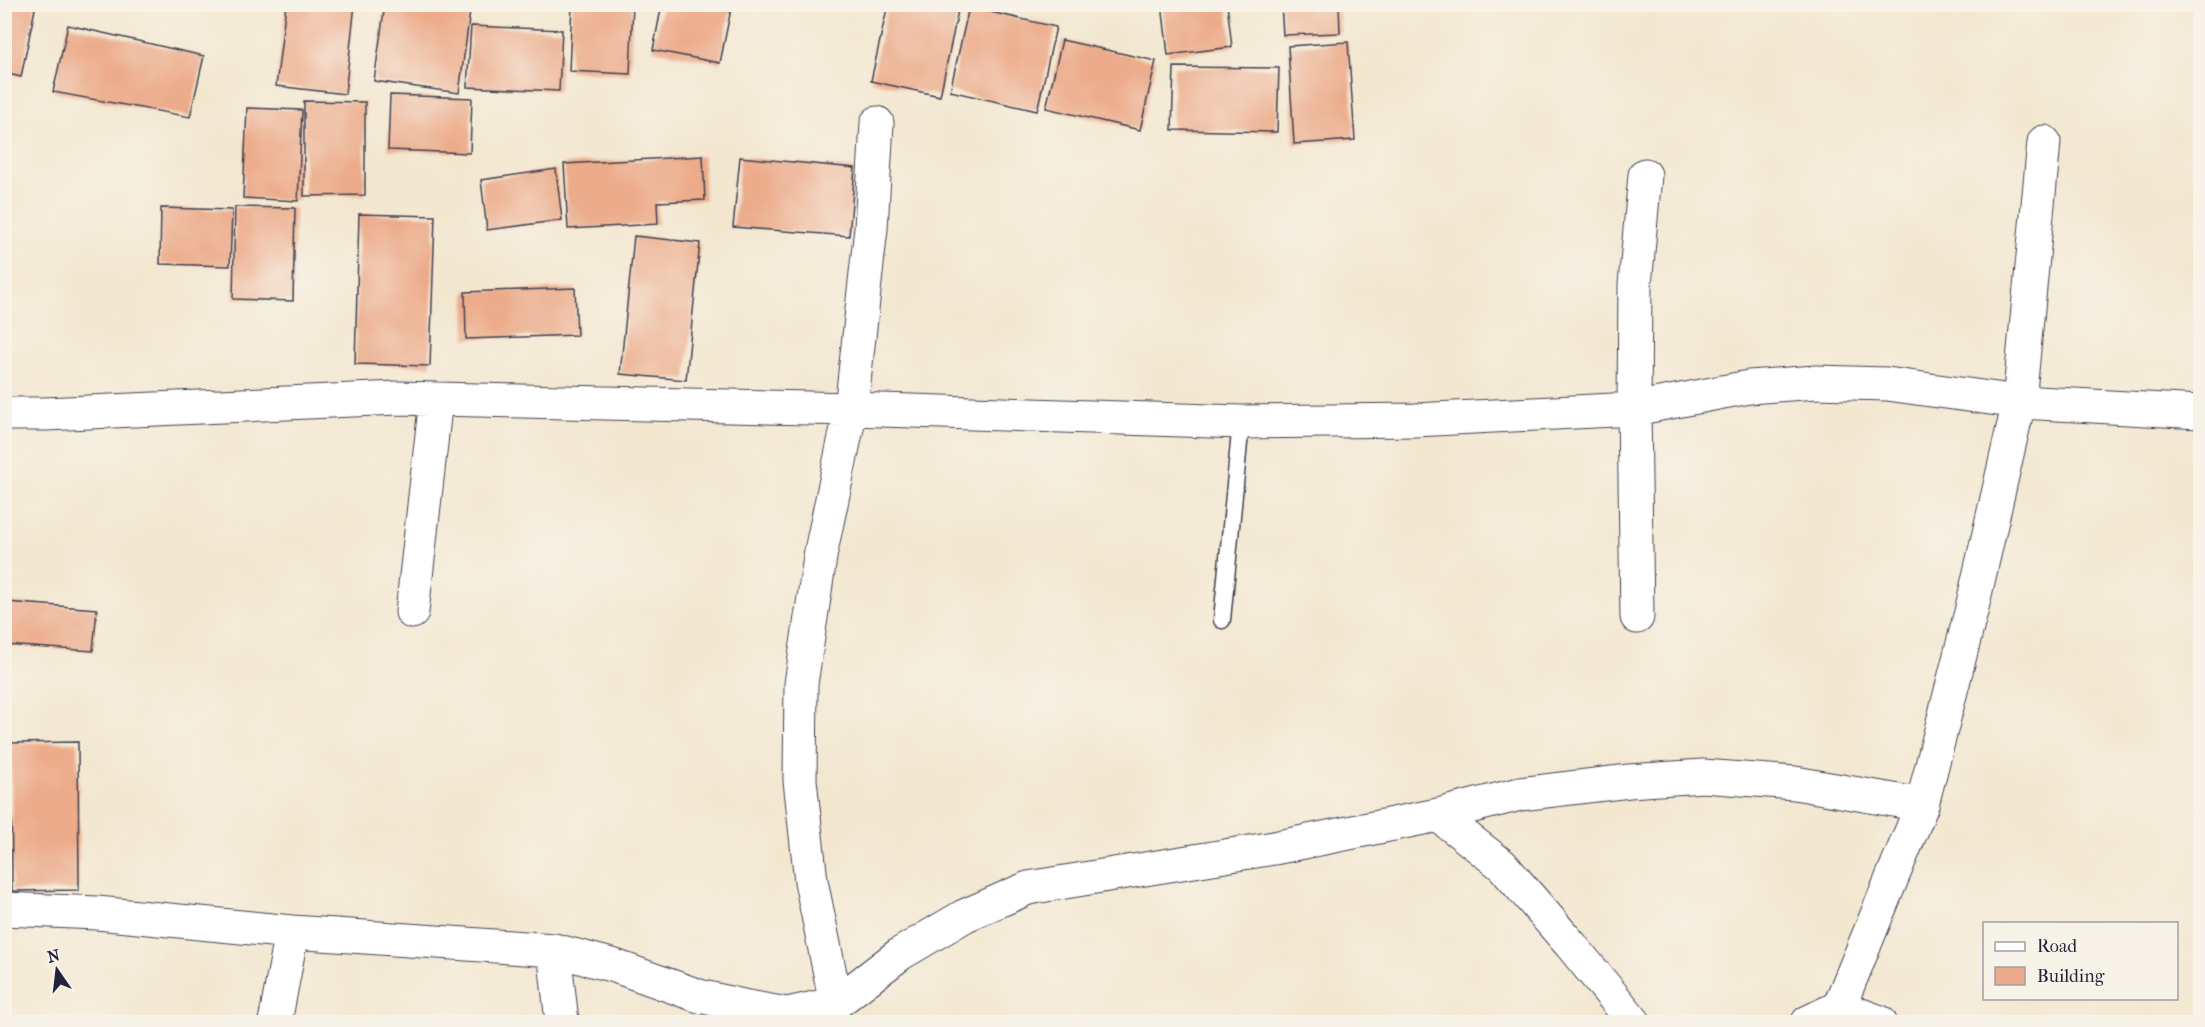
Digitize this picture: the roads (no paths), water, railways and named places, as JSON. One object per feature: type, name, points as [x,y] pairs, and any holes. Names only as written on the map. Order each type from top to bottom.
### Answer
[{"type":"street","points":[[836,1003],[812,880],[800,780],[801,684],[821,551],[851,409],[871,228],[877,123]]},
{"type":"street","points":[[1808,1023],[1839,1007],[1922,805],[1971,612],[2019,402],[2044,142]]},
{"type":"street","points":[[1637,617],[1635,285],[1645,175]]},
{"type":"street","points":[[4,414],[398,398],[851,409],[1241,422],[1415,420],[1634,409],[1749,387],[1815,382],[1887,384],[2019,402],[2200,412]]},
{"type":"street","points":[[412,612],[436,399]]},
{"type":"street","points":[[4,909],[97,914],[292,932],[554,950],[615,966],[699,996],[787,1014],[836,1003],[900,954],[964,916],[1028,888],[1274,848],[1438,815],[1520,794],[1629,781],[1703,776],[1795,783],[1922,805]]},
{"type":"street","points":[[1438,815],[1502,865],[1634,1023]]},
{"type":"street","points":[[275,1023],[292,932]]},
{"type":"street","points":[[554,950],[562,1023]]},
{"type":"street","points":[[1839,1007],[1880,1023]]},
{"type":"lane","points":[[1222,620],[1241,422]]}]
